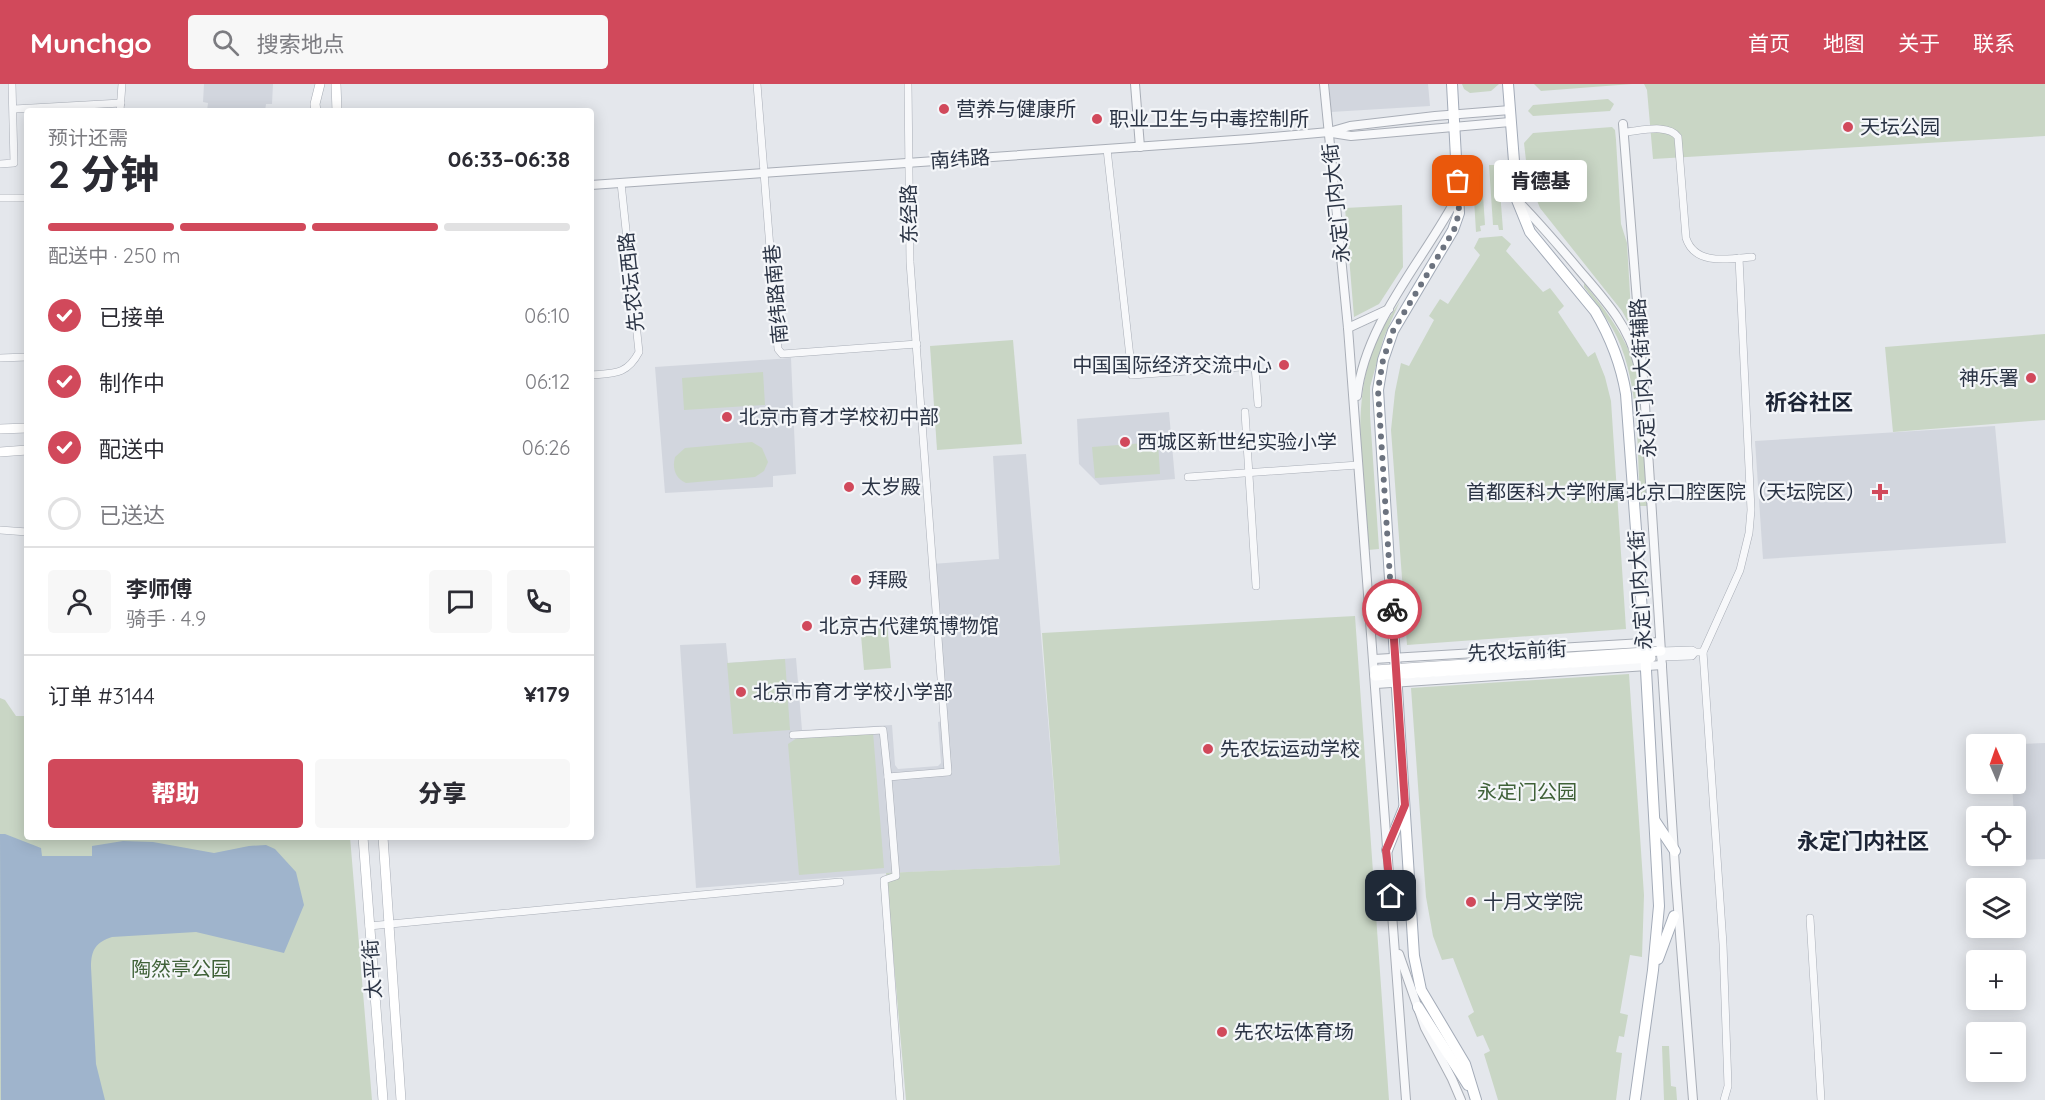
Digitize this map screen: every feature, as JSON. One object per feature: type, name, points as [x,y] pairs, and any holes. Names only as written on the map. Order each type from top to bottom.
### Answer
[{"type":"main road","points":[[316,108],[320,84]]},
{"type":"main road","points":[[336,84],[337,108]]},
{"type":"main road","points":[[1452,84],[1459,213],[1454,230],[1393,331],[1383,360],[1378,390],[1414,956],[1421,990],[1465,1064],[1476,1098]]},
{"type":"main road","name":"永定门内大街","points":[[1508,84],[1517,200],[1530,232],[1595,311],[1612,344],[1623,375],[1628,412],[1659,906],[1653,970],[1635,1100]]},
{"type":"main road","points":[[0,429],[24,428]]},
{"type":"main road","points":[[0,452],[24,450]]},
{"type":"main road","name":"先农坛前街","points":[[1375,677],[1396,671],[1661,654]]},
{"type":"main road","points":[[1386,850],[1405,805]]},
{"type":"main road","points":[[1655,821],[1675,851]]},
{"type":"main road","name":"太平街","points":[[363,840],[383,1100]]},
{"type":"main road","name":"太平街","points":[[383,840],[401,1100]]},
{"type":"main road","points":[[1653,970],[1674,916]]},
{"type":"main road","points":[[1418,1007],[1476,1098]]},
{"type":"street","points":[[0,164],[14,163],[12,84]]},
{"type":"street","points":[[67,108],[120,107],[123,84]]},
{"type":"street","points":[[758,84],[765,172]]},
{"type":"street","name":"东经路","points":[[888,777],[948,772],[910,262],[908,84]]},
{"type":"street","points":[[1135,84],[1140,147]]},
{"type":"street","name":"永定门内大街","points":[[1324,84],[1355,418]]},
{"type":"street","points":[[14,109],[24,109]]},
{"type":"street","points":[[1455,120],[1510,110]]},
{"type":"street","points":[[1455,120],[1510,122]]},
{"type":"street","name":"南纬路","points":[[594,185],[1140,147],[1329,132],[1350,126],[1455,120]]},
{"type":"street","points":[[1624,128],[1671,130],[1680,141],[1688,242],[1692,250],[1714,259],[1752,257]]},
{"type":"street","name":"永定门内大街辅路","points":[[1624,128],[1644,390],[1676,883]]},
{"type":"street","points":[[1107,149],[1132,375],[1255,366],[1258,404]]},
{"type":"street","name":"南纬路南巷","points":[[765,172],[778,349],[782,354],[917,344]]},
{"type":"street","name":"先农坛西路","points":[[594,375],[620,372],[630,366],[639,352],[621,183]]},
{"type":"street","points":[[1406,1100],[1355,418],[1365,359],[1389,309],[1442,227],[1459,195]]},
{"type":"street","points":[[0,198],[24,198]]},
{"type":"street","points":[[1517,200],[1554,240],[1621,321],[1634,348],[1644,390]]},
{"type":"street","points":[[1724,1100],[1728,1086],[1723,944],[1703,652],[1740,570],[1749,535],[1751,510],[1739,258]]},
{"type":"street","points":[[1348,328],[1389,309]]},
{"type":"street","points":[[0,358],[24,357]]},
{"type":"street","points":[[1245,412],[1256,586]]},
{"type":"street","points":[[1188,477],[1358,465]]},
{"type":"street","points":[[0,530],[24,532]]},
{"type":"street","points":[[1661,654],[1692,650],[1703,652]]},
{"type":"street","name":"先农坛前街","points":[[1375,677],[1396,671],[1661,654]]},
{"type":"street","name":"先农坛前街","points":[[1374,659],[1396,671]]},
{"type":"street","points":[[793,735],[883,730],[896,876],[884,880],[900,1100]]},
{"type":"street","points":[[369,926],[840,882]]},
{"type":"street","points":[[1674,916],[1676,883]]},
{"type":"street","points":[[1676,883],[1693,1100]]},
{"type":"street","points":[[1810,918],[1821,1100]]},
{"type":"street","points":[[1395,942],[1425,1029],[1461,1100]]},
{"type":"shaded area","points":[[204,84],[273,84],[272,104],[266,104],[265,108],[207,108],[208,103],[203,102]]},
{"type":"shaded area","points":[[1329,84],[1428,84],[1430,106],[1331,112]]},
{"type":"shaded area","name":"北京市育才学校初中部","points":[[791,358],[796,474],[773,476],[773,487],[665,493],[655,367]]},
{"type":"shaded area","name":"西城区新世纪实验小学","points":[[1169,412],[1175,479],[1100,485],[1079,464],[1077,419]]},
{"type":"shaded area","name":"首都医科大学附属北京口腔医院（天坛院区）","points":[[1995,426],[2006,543],[1763,559],[1755,441]]},
{"type":"shaded area","name":"北京市育才学校小学部","points":[[1026,454],[1060,865],[890,873],[696,888],[680,645],[726,643],[728,663],[796,658],[802,730],[892,725],[895,765],[898,769],[938,766],[941,763],[938,722],[943,721],[932,564],[999,559],[993,456]]},
{"type":"shaded area","points":[[2045,743],[2045,859],[2026,860],[2026,806],[2013,806],[2013,794],[2026,794],[2026,744]]},
{"type":"green space","points":[[1462,84],[1499,84],[1491,91],[1470,93],[1464,89]]},
{"type":"green space","points":[[1534,84],[1632,84],[1541,91]]},
{"type":"green space","name":"天坛公园","points":[[1644,84],[2045,84],[2045,136],[1653,159],[1647,90]]},
{"type":"green space","points":[[1608,99],[1614,104],[1610,111],[1533,116],[1528,111],[1533,105]]},
{"type":"green space","points":[[1612,127],[1615,130],[1616,140],[1621,224],[1627,243],[1632,329],[1622,311],[1540,208],[1528,178],[1524,143],[1533,133]]},
{"type":"green space","points":[[1481,165],[1485,225],[1480,226],[1481,231],[1476,232],[1472,166]]},
{"type":"green space","points":[[1489,165],[1498,165],[1503,230],[1499,230],[1498,225],[1493,225]]},
{"type":"green space","points":[[1402,205],[1403,267],[1379,304],[1354,317],[1345,208]]},
{"type":"green space","points":[[1502,236],[1511,244],[1506,251],[1543,292],[1550,288],[1564,306],[1558,312],[1588,357],[1595,352],[1605,377],[1611,401],[1626,629],[1407,645],[1391,430],[1401,363],[1409,366],[1434,320],[1429,316],[1440,299],[1448,304],[1480,255],[1474,248],[1479,238]]},
{"type":"green space","points":[[1584,283],[1622,336],[1636,372],[1643,409],[1648,506],[1640,506],[1634,398],[1624,356],[1617,337],[1602,311],[1584,287]]},
{"type":"green space","points":[[1400,301],[1384,337],[1370,387],[1379,549],[1368,550],[1360,444],[1363,391],[1376,341]]},
{"type":"green space","points":[[2045,334],[2045,420],[1893,432],[1885,347]]},
{"type":"green space","points":[[1013,340],[1022,444],[937,450],[930,346]]},
{"type":"green space","points":[[763,372],[765,405],[684,410],[682,378]]},
{"type":"green space","points":[[752,442],[762,448],[768,462],[764,471],[755,477],[686,483],[675,472],[675,457],[685,448]]},
{"type":"green space","points":[[1158,442],[1160,474],[1095,478],[1092,447]]},
{"type":"green space","name":"先农坛运动学校","points":[[1355,616],[1389,1100],[906,1100],[886,873],[1060,865],[1042,633]]},
{"type":"green space","points":[[887,622],[891,668],[864,670],[860,624]]},
{"type":"green space","points":[[785,659],[790,730],[733,734],[727,663]]},
{"type":"green space","name":"永定门公园","points":[[1629,674],[1644,895],[1642,957],[1630,955],[1620,1013],[1628,1015],[1624,1037],[1619,1036],[1616,1052],[1622,1053],[1616,1100],[1498,1100],[1484,1054],[1490,1051],[1483,1035],[1477,1037],[1468,1016],[1474,1012],[1453,958],[1442,960],[1433,936],[1426,897],[1411,688]]},
{"type":"green space","name":"陶然亭公园","points":[[0,698],[5,700],[16,716],[24,716],[24,840],[350,840],[372,1100],[0,1100]]},
{"type":"green space","points":[[873,732],[884,868],[799,875],[788,744],[797,738]]},
{"type":"green space","points":[[1662,1046],[1669,1046],[1671,1086],[1676,1087],[1677,1100],[1664,1100]]},
{"type":"water","points":[[0,834],[41,848],[42,856],[92,856],[92,846],[123,841],[153,842],[214,853],[266,845],[275,849],[296,872],[304,905],[284,953],[196,932],[112,937],[102,941],[93,951],[91,967],[96,1064],[105,1100],[1,1100]]},
{"type":"way so far","points":[[1392,609],[1378,390],[1383,360],[1393,331],[1454,230],[1459,213],[1458,181]]},
{"type":"place","name":"营养与健康所","points":[[944,109]]},
{"type":"place","name":"职业卫生与中毒控制所","points":[[1097,119]]},
{"type":"place","name":"天坛公园","points":[[1848,127]]},
{"type":"place","name":"肯德基","points":[[1458,181]]},
{"type":"place","name":"中国国际经济交流中心","points":[[1284,365]]},
{"type":"place","name":"神乐署","points":[[2031,378]]},
{"type":"place","name":"北京市育才学校初中部","points":[[727,417]]},
{"type":"place","name":"西城区新世纪实验小学","points":[[1125,442]]},
{"type":"place","name":"太岁殿","points":[[849,487]]},
{"type":"place","name":"首都医科大学附属北京口腔医院（天坛院区）","points":[[1880,492]]},
{"type":"place","name":"拜殿","points":[[856,580]]},
{"type":"place","name":"北京古代建筑博物馆","points":[[807,626]]},
{"type":"place","name":"北京市育才学校小学部","points":[[741,692]]},
{"type":"place","name":"先农坛运动学校","points":[[1208,749]]},
{"type":"place","name":"十月文学院","points":[[1471,902]]},
{"type":"place","name":"先农坛体育场","points":[[1222,1032]]},
{"type":"district","name":"祈谷社区","points":[[1809,402]]},
{"type":"district","name":"永定门内社区","points":[[1863,841]]},
{"type":"route","points":[[1391,896],[1386,850],[1405,805],[1392,609]]}]
